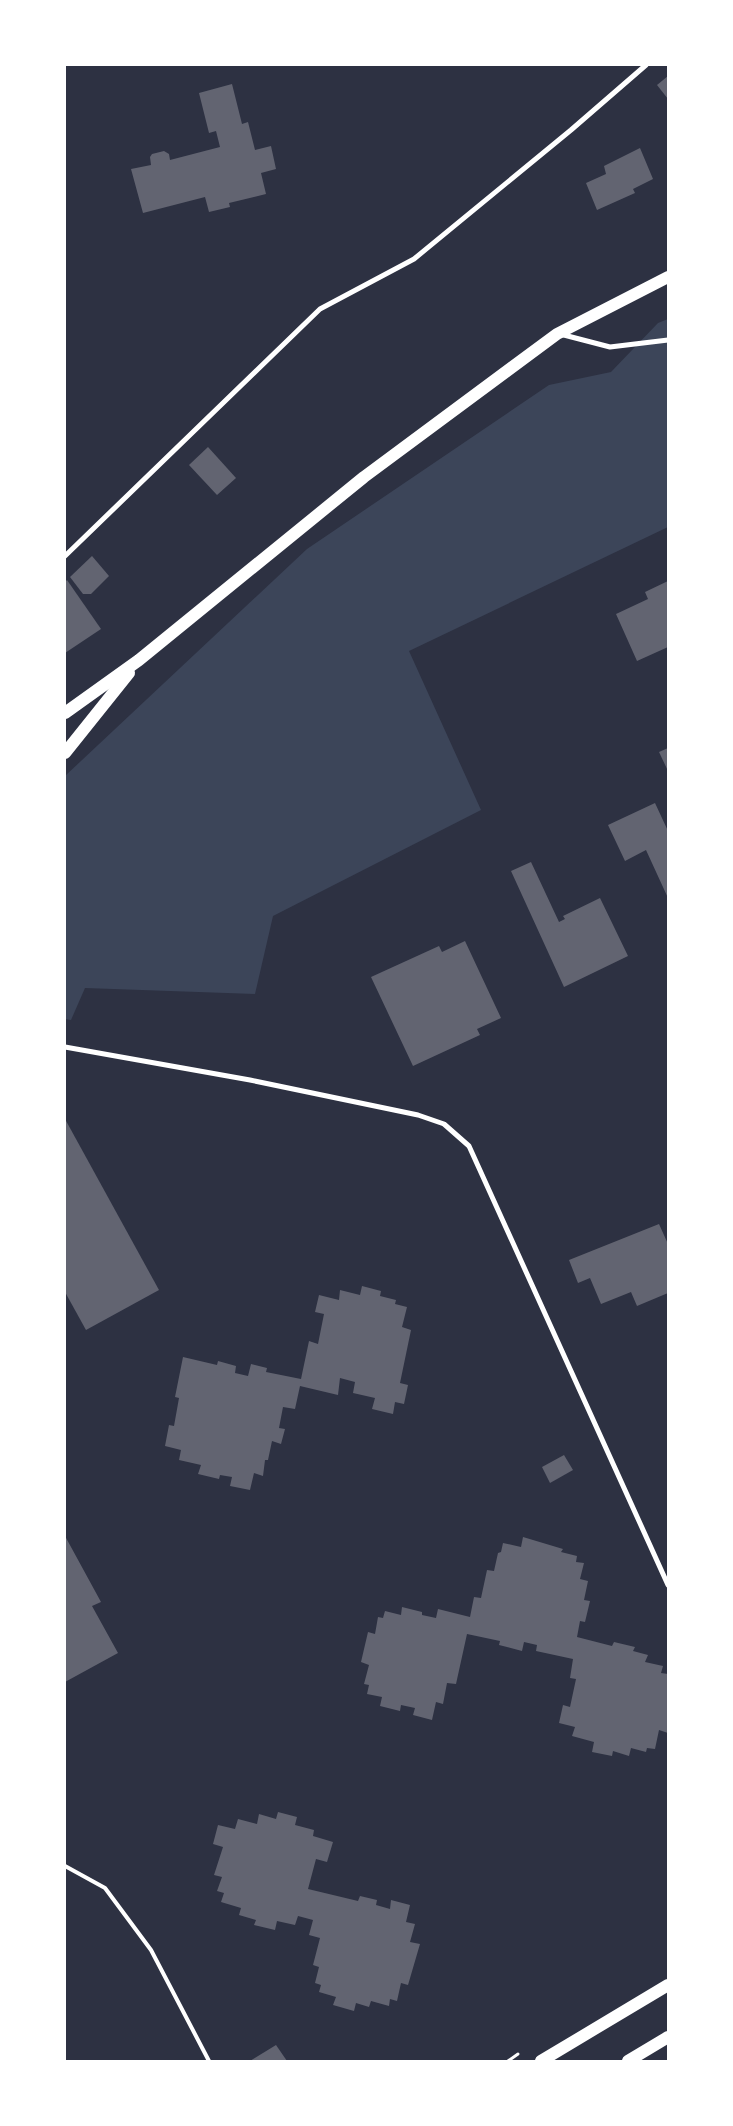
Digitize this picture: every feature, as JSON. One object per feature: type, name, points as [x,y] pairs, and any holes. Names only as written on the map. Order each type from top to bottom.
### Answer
[{"type":"main road","points":[[65,713],[139,660],[364,477],[557,334],[668,277]]},
{"type":"main road","points":[[65,753],[139,660]]},
{"type":"main road","points":[[541,2061],[668,1985]]},
{"type":"main road","points":[[628,2061],[668,2036]]},
{"type":"street","points":[[65,556],[320,309],[414,259],[571,130],[646,65]]},
{"type":"street","points":[[557,334],[610,347],[668,340]]},
{"type":"street","points":[[65,1047],[250,1080],[418,1115],[444,1124],[469,1146],[668,1585]]},
{"type":"lane","points":[[65,1866],[105,1888],[151,1950],[209,2061]]},
{"type":"shaded area","points":[[668,319],[668,527],[409,651],[481,810],[273,916],[255,994],[85,988],[71,1020],[65,1019],[65,776],[307,549],[549,385],[611,372],[658,323]]},
{"type":"building","points":[[668,76],[668,99],[657,85]]},
{"type":"building","points":[[232,84],[242,124],[248,122],[255,150],[271,146],[276,169],[261,173],[266,194],[229,203],[230,207],[209,212],[205,197],[143,213],[131,169],[151,165],[150,157],[152,154],[164,151],[169,154],[170,160],[220,147],[216,131],[209,133],[199,93]]},
{"type":"building","points":[[640,148],[653,179],[633,189],[635,193],[597,210],[586,183],[606,174],[604,166]]},
{"type":"building","points":[[208,447],[236,478],[217,495],[189,465]]},
{"type":"building","points":[[92,556],[109,576],[91,594],[83,594],[70,577]]},
{"type":"building","points":[[67,580],[101,629],[65,653],[65,582]]},
{"type":"building","points":[[668,581],[668,647],[637,661],[616,614],[648,599],[645,592]]},
{"type":"building","points":[[668,748],[668,771],[659,752]]},
{"type":"building","points":[[655,803],[668,831],[668,898],[646,850],[625,861],[608,825]]},
{"type":"building","points":[[531,862],[559,922],[565,919],[563,916],[600,898],[628,956],[564,987],[511,871]]},
{"type":"building","points":[[465,941],[501,1018],[477,1029],[480,1035],[413,1066],[371,977],[439,946],[442,952]]},
{"type":"building","points":[[65,1119],[159,1290],[86,1330],[65,1292]]},
{"type":"building","points":[[659,1224],[668,1244],[668,1293],[637,1306],[631,1292],[601,1304],[590,1278],[578,1283],[569,1260]]},
{"type":"building","points":[[362,1286],[381,1291],[380,1296],[396,1300],[395,1304],[407,1307],[402,1327],[411,1330],[400,1383],[408,1385],[404,1404],[395,1402],[393,1414],[372,1409],[375,1398],[353,1393],[355,1382],[340,1378],[338,1395],[300,1386],[295,1409],[283,1407],[279,1428],[285,1429],[281,1444],[272,1441],[268,1460],[265,1460],[263,1476],[254,1473],[250,1490],[230,1486],[232,1477],[220,1475],[219,1479],[198,1474],[201,1465],[179,1460],[181,1450],[165,1446],[169,1425],[174,1426],[179,1398],[175,1397],[183,1357],[217,1365],[218,1361],[236,1366],[235,1373],[248,1376],[251,1364],[267,1368],[266,1372],[301,1379],[309,1341],[318,1344],[324,1314],[315,1312],[319,1295],[339,1300],[340,1290],[360,1295]]},
{"type":"building","points":[[564,1455],[573,1470],[550,1483],[542,1467]]},
{"type":"building","points":[[65,1536],[101,1602],[92,1606],[118,1653],[65,1682]]},
{"type":"building","points":[[523,1537],[563,1549],[561,1552],[577,1556],[576,1562],[584,1563],[580,1579],[588,1581],[584,1600],[590,1601],[585,1622],[580,1621],[577,1637],[612,1646],[614,1642],[635,1647],[633,1651],[648,1655],[645,1662],[663,1666],[661,1673],[668,1674],[668,1733],[659,1730],[655,1749],[647,1748],[646,1752],[631,1748],[629,1756],[613,1751],[612,1756],[592,1752],[594,1742],[572,1736],[575,1727],[559,1723],[563,1705],[570,1707],[576,1679],[570,1678],[573,1659],[536,1651],[537,1645],[524,1642],[522,1651],[499,1645],[500,1641],[467,1634],[456,1684],[447,1683],[443,1704],[436,1702],[432,1720],[413,1715],[415,1708],[401,1705],[400,1711],[380,1706],[382,1697],[367,1694],[369,1685],[364,1684],[369,1665],[361,1662],[368,1632],[375,1634],[378,1617],[383,1618],[385,1611],[401,1615],[402,1607],[436,1618],[438,1609],[470,1617],[474,1597],[481,1598],[487,1570],[494,1571],[498,1553],[501,1552],[503,1543],[521,1547]]},
{"type":"building","points":[[278,1812],[297,1817],[295,1825],[314,1830],[313,1836],[333,1842],[327,1862],[316,1859],[308,1889],[358,1901],[360,1896],[377,1900],[376,1905],[390,1909],[391,1900],[410,1905],[406,1922],[415,1924],[410,1942],[420,1944],[408,1985],[401,1983],[397,2001],[390,1999],[389,2006],[371,2001],[369,2007],[356,2003],[354,2011],[333,2005],[336,1997],[319,1992],[321,1985],[315,1983],[319,1967],[313,1965],[320,1938],[309,1935],[313,1920],[298,1916],[295,1925],[277,1921],[275,1930],[254,1925],[256,1920],[239,1915],[241,1908],[221,1902],[224,1893],[217,1891],[222,1877],[214,1875],[223,1847],[213,1844],[218,1825],[235,1829],[238,1819],[257,1824],[259,1814],[276,1819]]},
{"type":"building","points":[[276,2045],[287,2061],[250,2061]]}]
